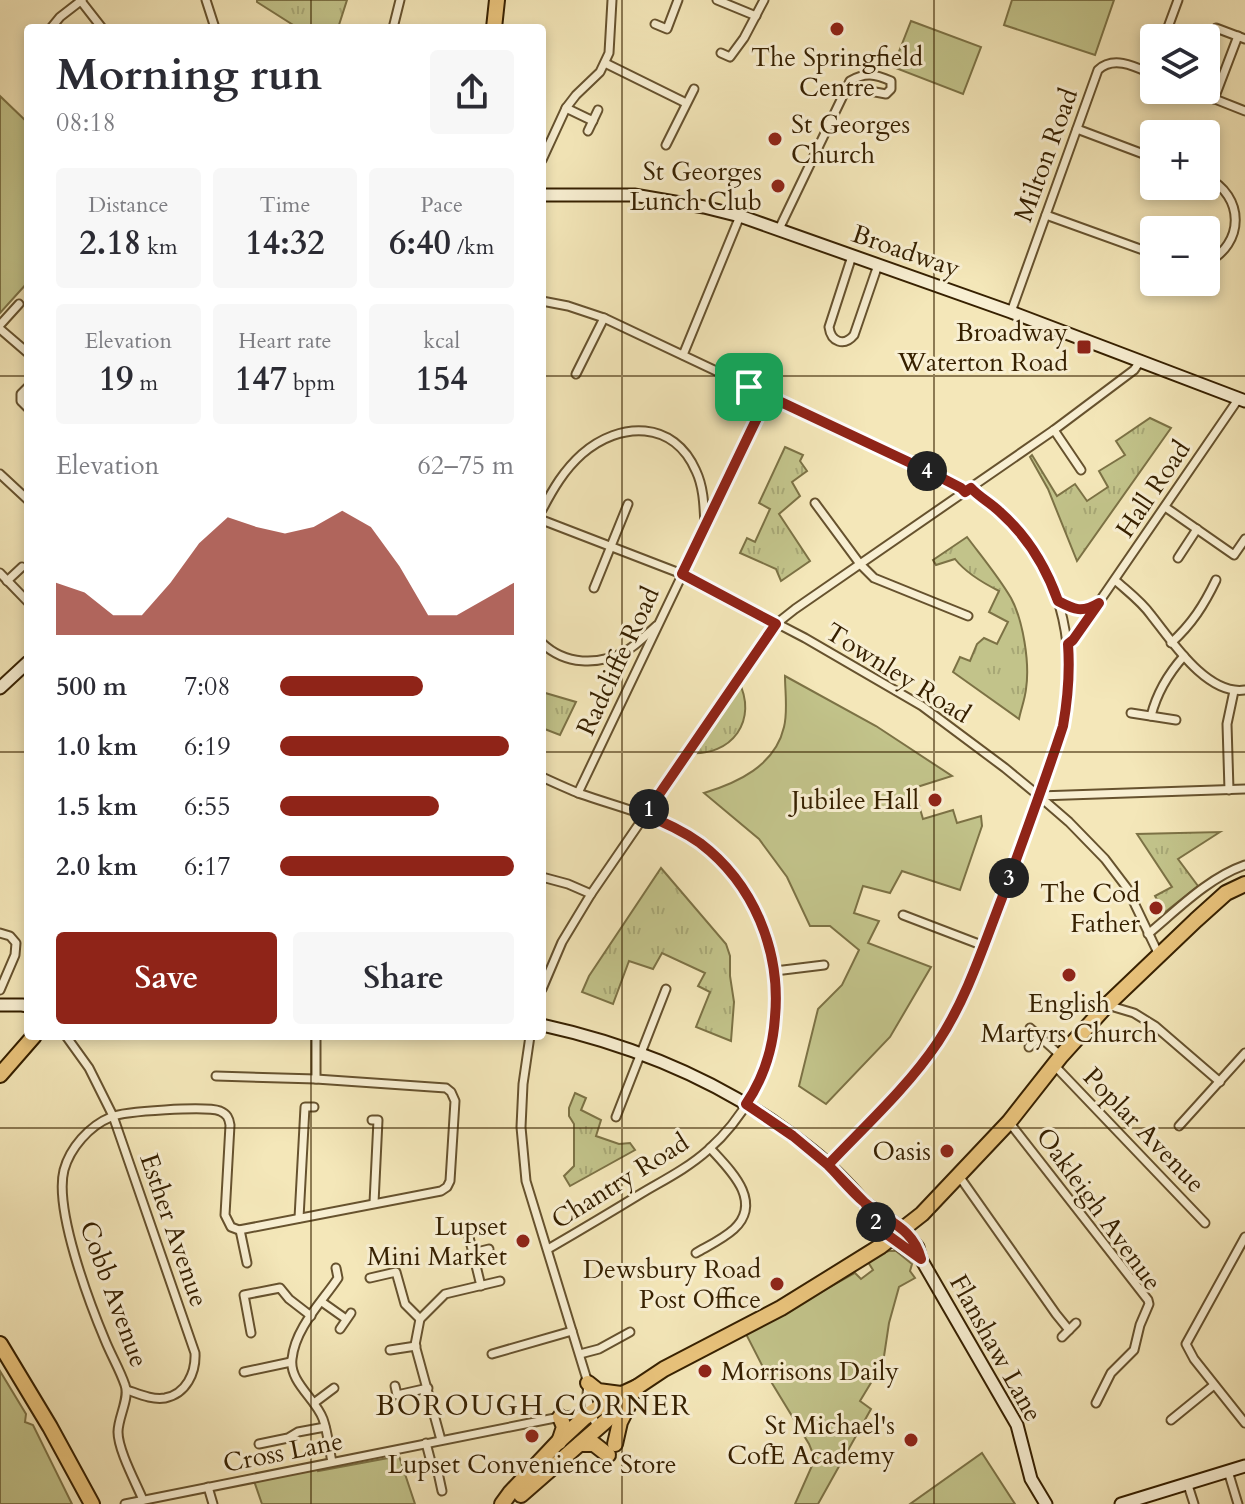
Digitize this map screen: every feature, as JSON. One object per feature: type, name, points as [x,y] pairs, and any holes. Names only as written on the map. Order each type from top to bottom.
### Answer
[{"type":"highway","points":[[494,24],[497,0]]},
{"type":"highway","points":[[558,1442],[577,1436],[630,1392],[664,1369],[781,1308],[856,1260],[867,1247],[922,1214],[1009,1122],[1107,1005],[1226,893],[1245,884]]},
{"type":"highway","points":[[0,1075],[31,1040]]},
{"type":"highway","points":[[0,1344],[92,1504]]},
{"type":"highway","points":[[589,1386],[598,1391],[630,1392]]},
{"type":"highway","points":[[580,1444],[612,1449],[630,1392]]},
{"type":"highway","points":[[502,1504],[558,1442],[564,1427],[560,1417]]},
{"type":"highway","points":[[511,1504],[580,1444],[598,1418]]},
{"type":"street","points":[[206,0],[214,24]]},
{"type":"street","points":[[394,24],[400,0]]},
{"type":"street","points":[[546,151],[566,108],[593,81],[605,63],[610,43],[612,0]]},
{"type":"street","points":[[655,24],[667,29],[678,0]]},
{"type":"street","points":[[717,0],[756,16]]},
{"type":"street","points":[[721,53],[730,57],[764,0]]},
{"type":"street","points":[[1169,24],[1178,0]]},
{"type":"street","points":[[54,24],[82,1],[99,24]]},
{"type":"street","points":[[1220,29],[1241,37],[1220,85]]},
{"type":"street","name":"Milton Road","points":[[1011,312],[1098,70],[1112,61],[1140,68]]},
{"type":"street","points":[[605,63],[686,103]]},
{"type":"street","points":[[779,229],[846,89],[850,81],[859,75],[870,74],[891,81],[891,89],[886,94],[846,89]]},
{"type":"street","points":[[666,145],[694,89]]},
{"type":"street","points":[[1220,101],[1245,111]]},
{"type":"street","points":[[566,108],[593,121]]},
{"type":"street","points":[[588,131],[598,110]]},
{"type":"street","points":[[678,120],[687,125]]},
{"type":"street","points":[[1077,129],[1140,153]]},
{"type":"street","points":[[1220,185],[1234,204],[1237,218],[1236,232],[1220,255]]},
{"type":"street","name":"Broadway","points":[[546,195],[634,195],[740,216],[1011,312],[1242,400]]},
{"type":"street","points":[[1046,215],[1140,249]]},
{"type":"street","points":[[683,355],[740,216]]},
{"type":"street","points":[[852,256],[830,322],[829,332],[838,342],[848,341],[854,335],[878,265]]},
{"type":"street","points":[[546,302],[604,318],[968,490],[1001,512],[1026,540],[1043,567],[1058,601],[1068,644],[1070,671],[1066,713],[973,976],[950,1022],[926,1059],[828,1165]]},
{"type":"street","points":[[19,304],[0,327],[24,349]]},
{"type":"street","points":[[576,374],[604,318]]},
{"type":"street","points":[[546,980],[562,942],[591,894],[776,624],[1054,430],[1134,370],[1141,360]]},
{"type":"street","points":[[749,387],[756,401],[758,416],[770,408],[787,404]]},
{"type":"street","name":"Hall Road","points":[[1068,644],[1242,400]]},
{"type":"street","name":"Radcliffe Road","points":[[578,793],[758,416]]},
{"type":"street","points":[[1054,430],[1081,470]]},
{"type":"street","points":[[546,502],[556,483],[583,453],[599,441],[617,433],[648,431],[677,443],[688,455],[703,493],[705,528]]},
{"type":"street","points":[[0,474],[24,496]]},
{"type":"street","points":[[703,493],[722,494]]},
{"type":"street","points":[[815,503],[874,578],[968,616]]},
{"type":"street","points":[[594,588],[628,504]]},
{"type":"street","points":[[1165,507],[1234,555],[1245,539]]},
{"type":"street","name":"Townley Road","points":[[546,522],[682,574],[922,706],[1039,796],[1115,870],[1139,911],[1159,955]]},
{"type":"street","points":[[1179,552],[1197,529]]},
{"type":"street","points":[[7,581],[22,567]]},
{"type":"street","points":[[0,573],[24,598]]},
{"type":"street","points":[[1115,580],[1144,607],[1184,656],[1219,685],[1234,691],[1245,690]]},
{"type":"street","points":[[1171,643],[1200,611],[1216,580]]},
{"type":"street","points":[[1058,601],[1088,610],[1099,603]]},
{"type":"street","points":[[546,646],[560,657],[580,661],[604,660],[627,650],[658,625]]},
{"type":"street","points":[[627,650],[639,665]]},
{"type":"street","points":[[1151,716],[1162,686],[1184,656]]},
{"type":"street","points":[[0,688],[24,666]]},
{"type":"street","points":[[1229,790],[1227,724],[1234,691]]},
{"type":"street","points":[[1131,713],[1176,720]]},
{"type":"street","name":"Chantry Road","points":[[546,779],[670,825],[700,843],[734,877],[760,918],[771,949],[777,995],[768,1058],[753,1094],[710,1148],[681,1170],[548,1249]]},
{"type":"street","points":[[1039,796],[1245,789]]},
{"type":"street","points":[[1148,934],[1221,875],[1245,865]]},
{"type":"street","points":[[546,878],[591,894]]},
{"type":"street","points":[[903,915],[984,946]]},
{"type":"street","points":[[0,933],[10,936],[16,943],[15,955],[0,990]]},
{"type":"street","points":[[775,971],[824,965]]},
{"type":"street","points":[[616,1117],[666,989]]},
{"type":"street","points":[[0,1005],[24,1005]]},
{"type":"street","points":[[1107,1005],[1134,1013],[1155,1026],[1220,1082]]},
{"type":"street","name":"Flanshaw Lane","points":[[546,1026],[641,1053],[746,1104],[828,1165],[865,1203],[873,1218],[918,1247],[921,1259],[1017,1425],[1031,1479],[1044,1503]]},
{"type":"street","name":"Poplar Avenue","points":[[1030,1028],[1205,1223]]},
{"type":"street","points":[[1029,1047],[1039,1037]]},
{"type":"street","name":"Esther Avenue","points":[[69,1040],[89,1068],[113,1116],[195,1353],[190,1378],[176,1394],[156,1398],[127,1390]]},
{"type":"street","points":[[316,1040],[316,1079]]},
{"type":"street","points":[[529,1040],[521,1127],[526,1181],[580,1354],[589,1386],[587,1395],[598,1418]]},
{"type":"street","points":[[1179,1126],[1245,1053]]},
{"type":"street","points":[[113,1116],[187,1108],[223,1112],[230,1125],[225,1215],[231,1227],[240,1230],[441,1191],[447,1187],[451,1175],[454,1097],[446,1088],[216,1076]]},
{"type":"street","points":[[299,1218],[305,1107],[314,1107]]},
{"type":"street","name":"Cobb Avenue","points":[[113,1116],[86,1134],[75,1146],[64,1170],[62,1203],[87,1294],[127,1390],[118,1436],[143,1500]]},
{"type":"street","points":[[372,1120],[378,1120],[374,1203]]},
{"type":"street","name":"Oakleigh Avenue","points":[[1009,1122],[1148,1300],[1134,1350],[1111,1373],[1096,1403]]},
{"type":"street","points":[[696,1253],[733,1230],[741,1221],[744,1210],[743,1189],[710,1148]]},
{"type":"street","points":[[959,1176],[1069,1330]]},
{"type":"street","points":[[240,1230],[240,1248],[247,1263]]},
{"type":"street","points":[[469,1237],[481,1286]]},
{"type":"street","points":[[1243,1417],[1214,1385],[1186,1344],[1245,1237]]},
{"type":"street","points":[[473,1253],[489,1249]]},
{"type":"street","points":[[332,1462],[322,1416],[298,1380],[291,1362],[299,1336],[338,1278],[336,1268]]},
{"type":"street","points":[[370,1278],[400,1269],[405,1304],[420,1319]]},
{"type":"street","points":[[278,1278],[280,1288],[289,1299],[311,1316]]},
{"type":"street","points":[[441,1440],[416,1346],[420,1319],[445,1294],[500,1281]]},
{"type":"street","points":[[251,1333],[244,1295],[280,1288]]},
{"type":"street","points":[[322,1302],[349,1316],[340,1329]]},
{"type":"street","points":[[1062,1337],[1076,1323]]},
{"type":"street","points":[[492,1354],[572,1331]]},
{"type":"street","points":[[580,1354],[599,1349],[630,1332]]},
{"type":"street","points":[[390,1350],[416,1346]]},
{"type":"street","points":[[262,1358],[264,1368]]},
{"type":"street","points":[[244,1372],[291,1362]]},
{"type":"street","points":[[1171,1420],[1214,1385]]},
{"type":"street","points":[[395,1386],[397,1395],[428,1388]]},
{"type":"street","points":[[314,1403],[334,1388]]},
{"type":"street","name":"Cross Lane","points":[[125,1504],[560,1417],[598,1418]]},
{"type":"street","points":[[259,1444],[274,1436],[288,1438],[298,1432],[325,1427]]},
{"type":"street","points":[[426,1443],[431,1462],[437,1468],[439,1487]]},
{"type":"street","points":[[1121,1504],[1245,1466]]},
{"type":"street","points":[[1228,1471],[1238,1504]]},
{"type":"street","points":[[1187,1482],[1194,1504]]},
{"type":"street","points":[[208,1487],[213,1504]]},
{"type":"green space","points":[[347,0],[339,24],[292,24],[257,2]]},
{"type":"green space","points":[[1012,0],[1114,0],[1095,55],[1004,25]]},
{"type":"green space","points":[[911,21],[981,47],[963,94],[893,67]]},
{"type":"green space","points":[[0,96],[24,119],[24,286],[0,313]]},
{"type":"green space","points":[[1150,418],[1171,428],[1077,561],[1048,489],[1030,457],[1032,455],[1057,496],[1075,484],[1087,501],[1108,487],[1099,471],[1125,455],[1116,441]]},
{"type":"green space","points":[[785,447],[803,455],[800,461],[807,471],[792,482],[800,496],[779,514],[810,561],[781,581],[776,569],[740,553],[747,538],[755,542],[770,509],[759,503]]},
{"type":"green space","points":[[967,537],[1006,590],[1019,618],[1027,679],[1019,719],[953,672],[960,657],[970,661],[977,644],[984,638],[997,644],[1008,622],[989,612],[999,591],[964,569],[955,559],[936,565],[933,560]]},
{"type":"green space","points":[[785,676],[876,726],[952,776],[914,788],[923,819],[953,810],[957,823],[981,816],[982,826],[960,890],[902,871],[890,893],[863,886],[854,913],[879,921],[868,943],[931,967],[890,1037],[826,1104],[799,1086],[818,1009],[842,985],[859,950],[830,926],[810,926],[787,877],[759,839],[704,793],[753,771],[772,752],[784,727]]},
{"type":"green space","points":[[738,680],[745,709],[737,733],[717,749],[688,753]]},
{"type":"green space","points":[[546,693],[576,702],[560,735],[546,730]]},
{"type":"green space","points":[[1220,832],[1178,859],[1198,886],[1164,913],[1155,896],[1172,887],[1137,834]]},
{"type":"green space","points":[[661,868],[726,944],[734,1002],[731,1041],[696,1027],[710,992],[698,986],[705,973],[662,953],[653,969],[629,961],[613,1004],[582,992],[589,976]]},
{"type":"green space","points":[[575,1093],[586,1098],[581,1110],[601,1120],[596,1136],[619,1144],[630,1143],[635,1150],[570,1186],[564,1176],[574,1166],[574,1124],[569,1108]]},
{"type":"green space","points":[[889,1251],[896,1251],[912,1264],[910,1271],[915,1278],[899,1287],[883,1363],[860,1401],[871,1409],[818,1504],[795,1504],[815,1459],[746,1334],[855,1273],[861,1279],[873,1270],[868,1262]]},
{"type":"green space","points":[[0,1371],[26,1414],[25,1422],[33,1425],[72,1504],[0,1504]]},
{"type":"green space","points":[[982,1453],[1015,1504],[910,1504]]},
{"type":"green space","points":[[399,1456],[415,1504],[262,1504],[253,1478],[316,1466],[318,1471]]},
{"type":"place","name":"The Springfield Centre","points":[[837,29]]},
{"type":"place","name":"St Georges Church","points":[[775,139]]},
{"type":"place","name":"St Georges Lunch Club","points":[[778,186]]},
{"type":"place","name":"Broadway Waterton Road","points":[[1084,347]]},
{"type":"place","name":"Jubilee Hall","points":[[935,800]]},
{"type":"place","name":"The Cod Father","points":[[1156,908]]},
{"type":"place","name":"English Martyrs Church","points":[[1069,975]]},
{"type":"place","name":"Oasis","points":[[947,1151]]},
{"type":"place","name":"Lupset Mini Market","points":[[523,1241]]},
{"type":"place","name":"Dewsbury Road Post Office","points":[[777,1284]]},
{"type":"place","name":"Morrisons Daily","points":[[705,1371]]},
{"type":"place","name":"Lupset Convenience Store","points":[[532,1436]]},
{"type":"place","name":"St Michael's CofE Academy","points":[[911,1440]]},
{"type":"district","name":"BOROUGH CORNER","points":[[534,1406]]},
{"type":"route","points":[[749,387],[756,401],[758,416],[682,574],[776,624],[645,815],[686,834],[713,855],[741,887],[766,931],[777,995],[774,1032],[768,1058],[746,1104],[828,1165],[865,1203],[885,1233],[921,1259],[913,1239],[865,1203],[847,1184],[828,1165],[926,1059],[950,1022],[973,976],[1063,726],[1070,671],[1068,644],[1099,603],[1088,610],[1069,607],[1058,601],[1048,575],[1026,540],[1001,512],[971,488],[965,492],[934,474],[749,387]]}]
